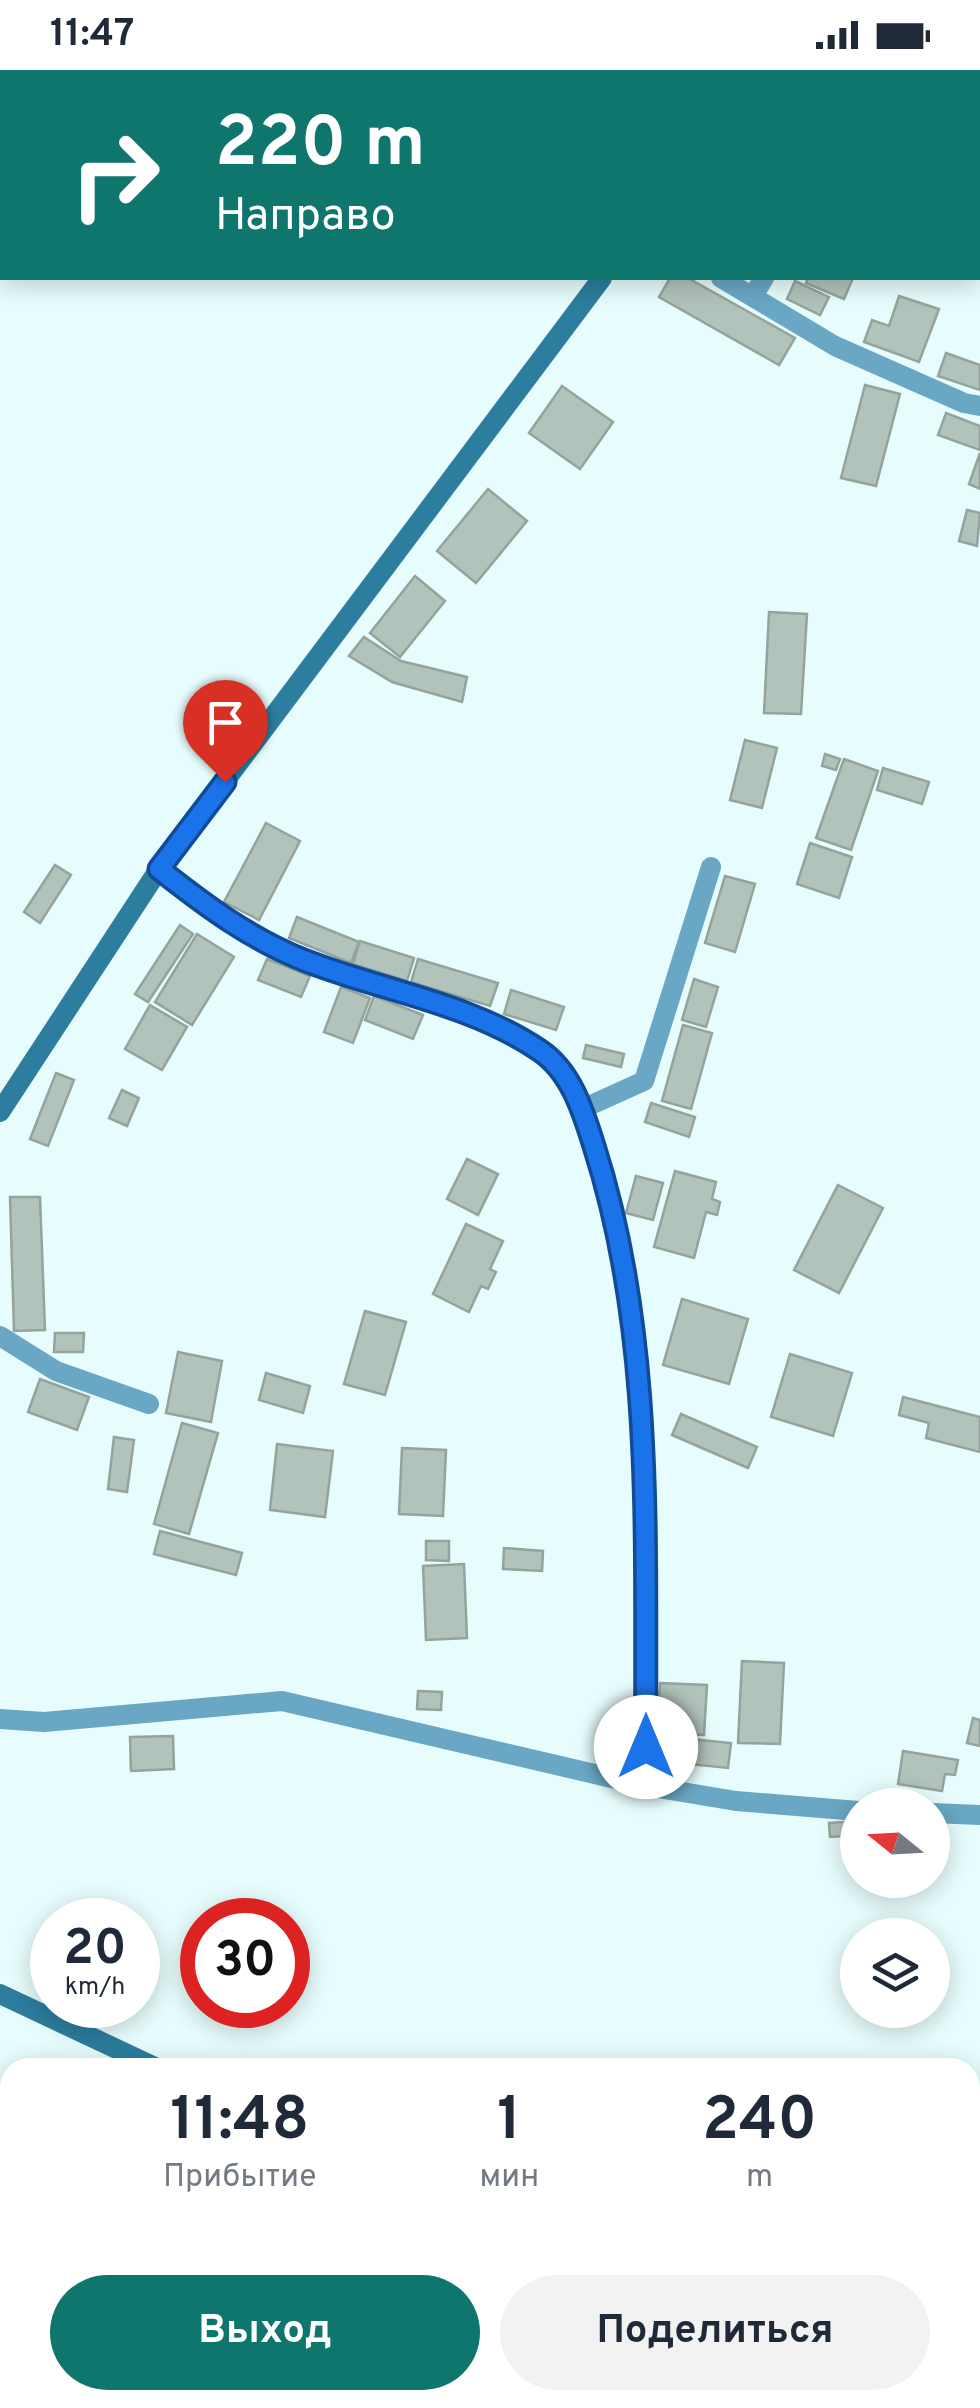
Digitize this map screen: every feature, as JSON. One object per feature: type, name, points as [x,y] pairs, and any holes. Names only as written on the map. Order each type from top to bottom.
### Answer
[{"type":"street","points":[[0,1112],[159,869],[601,280]]},
{"type":"street","points":[[730,280],[758,286],[835,346],[964,403],[980,406]]},
{"type":"street","points":[[582,1109],[644,1081],[711,868]]},
{"type":"street","points":[[159,869],[230,925],[305,961],[482,1018],[542,1051],[565,1076],[582,1109],[613,1204],[634,1340],[643,1438],[646,1786]]},
{"type":"street","points":[[0,1336],[56,1371],[149,1404]]},
{"type":"street","points":[[0,1719],[44,1722],[282,1701],[646,1786],[736,1801],[840,1810]]},
{"type":"street","points":[[950,1814],[980,1815]]},
{"type":"street","points":[[0,1994],[136,2058]]},
{"type":"building","points":[[669,280],[692,280],[795,338],[779,365],[659,297]]},
{"type":"building","points":[[807,280],[852,280],[844,299],[806,283]]},
{"type":"building","points":[[795,281],[829,297],[820,315],[787,299]]},
{"type":"building","points":[[899,296],[939,309],[919,362],[864,342],[872,320],[889,326]]},
{"type":"building","points":[[946,353],[980,365],[980,390],[938,376]]},
{"type":"building","points":[[865,385],[900,394],[876,486],[841,478]]},
{"type":"building","points":[[562,386],[613,422],[580,469],[529,433]]},
{"type":"building","points":[[946,413],[980,426],[980,450],[938,435]]},
{"type":"building","points":[[980,453],[980,489],[969,484]]},
{"type":"building","points":[[488,489],[527,521],[476,583],[437,551]]},
{"type":"building","points":[[967,510],[980,513],[977,546],[959,541]]},
{"type":"building","points":[[415,576],[445,601],[400,657],[370,633]]},
{"type":"building","points":[[769,612],[807,614],[801,714],[764,713]]},
{"type":"building","points":[[364,637],[401,661],[467,677],[462,702],[392,682],[349,656]]},
{"type":"building","points":[[745,740],[777,748],[762,808],[730,800]]},
{"type":"building","points":[[825,754],[840,759],[836,770],[822,766]]},
{"type":"building","points":[[844,759],[878,771],[851,850],[816,838]]},
{"type":"building","points":[[883,768],[929,782],[922,804],[877,790]]},
{"type":"building","points":[[266,823],[300,841],[259,920],[224,902]]},
{"type":"building","points":[[810,843],[852,857],[839,898],[797,884]]},
{"type":"building","points":[[55,865],[71,875],[40,923],[24,912]]},
{"type":"building","points":[[725,876],[755,884],[735,952],[705,943]]},
{"type":"building","points":[[297,917],[359,942],[351,963],[289,938]]},
{"type":"building","points":[[180,925],[193,934],[148,1002],[135,994]]},
{"type":"building","points":[[197,934],[234,957],[192,1025],[155,1002]]},
{"type":"building","points":[[360,941],[414,958],[407,981],[353,964]]},
{"type":"building","points":[[267,959],[310,976],[301,997],[258,980]]},
{"type":"building","points":[[418,959],[498,983],[490,1006],[411,982]]},
{"type":"building","points":[[694,979],[718,987],[706,1027],[682,1020]]},
{"type":"building","points":[[341,987],[370,998],[353,1043],[324,1032]]},
{"type":"building","points":[[511,990],[564,1007],[556,1030],[504,1014]]},
{"type":"building","points":[[374,996],[423,1015],[413,1039],[365,1020]]},
{"type":"building","points":[[150,1005],[187,1027],[162,1070],[125,1049]]},
{"type":"building","points":[[683,1025],[712,1033],[691,1109],[662,1101]]},
{"type":"building","points":[[586,1045],[624,1054],[621,1067],[583,1058]]},
{"type":"building","points":[[56,1073],[74,1080],[48,1146],[30,1139]]},
{"type":"building","points":[[122,1090],[139,1098],[127,1126],[109,1118]]},
{"type":"building","points":[[651,1103],[695,1117],[689,1137],[645,1122]]},
{"type":"building","points":[[467,1159],[498,1174],[478,1215],[447,1199]]},
{"type":"building","points":[[675,1171],[716,1182],[712,1199],[720,1202],[717,1215],[706,1212],[694,1258],[654,1247]]},
{"type":"building","points":[[636,1176],[663,1183],[653,1220],[626,1213]]},
{"type":"building","points":[[838,1185],[883,1208],[839,1293],[794,1270]]},
{"type":"building","points":[[10,1197],[40,1197],[45,1330],[14,1331]]},
{"type":"building","points":[[466,1224],[503,1241],[490,1269],[496,1272],[488,1289],[481,1286],[469,1312],[433,1294]]},
{"type":"building","points":[[682,1299],[748,1319],[729,1384],[663,1365]]},
{"type":"building","points":[[365,1311],[406,1322],[385,1395],[344,1384]]},
{"type":"building","points":[[55,1333],[84,1333],[83,1352],[54,1352]]},
{"type":"building","points":[[178,1352],[222,1361],[211,1422],[166,1413]]},
{"type":"building","points":[[790,1354],[852,1373],[833,1436],[771,1417]]},
{"type":"building","points":[[266,1373],[310,1386],[303,1413],[259,1400]]},
{"type":"building","points":[[40,1379],[89,1397],[77,1430],[28,1412]]},
{"type":"building","points":[[903,1397],[980,1417],[980,1452],[926,1438],[929,1423],[899,1415]]},
{"type":"building","points":[[681,1414],[757,1447],[748,1468],[672,1435]]},
{"type":"building","points":[[182,1423],[218,1433],[189,1534],[154,1524]]},
{"type":"building","points":[[114,1437],[134,1440],[127,1492],[108,1489]]},
{"type":"building","points":[[277,1444],[333,1451],[325,1517],[270,1510]]},
{"type":"building","points":[[402,1448],[446,1450],[443,1516],[399,1514]]},
{"type":"building","points":[[160,1531],[242,1553],[236,1575],[154,1554]]},
{"type":"building","points":[[426,1541],[449,1541],[449,1561],[426,1560]]},
{"type":"building","points":[[504,1548],[543,1551],[542,1571],[503,1569]]},
{"type":"building","points":[[464,1564],[467,1638],[426,1640],[423,1566]]},
{"type":"building","points":[[742,1661],[784,1663],[780,1744],[738,1743]]},
{"type":"building","points":[[660,1683],[707,1685],[704,1735],[658,1733]]},
{"type":"building","points":[[418,1691],[442,1692],[441,1710],[417,1709]]},
{"type":"building","points":[[973,1718],[980,1720],[980,1746],[967,1743]]},
{"type":"building","points":[[173,1736],[174,1769],[131,1771],[130,1737]]},
{"type":"building","points":[[662,1736],[731,1743],[728,1768],[659,1761]]},
{"type":"building","points":[[903,1751],[958,1760],[955,1775],[945,1774],[943,1788],[898,1784]]},
{"type":"building","points":[[840,1822],[840,1836],[830,1837],[829,1823]]},
{"type":"route","points":[[225,782],[159,869],[230,925],[305,961],[482,1018],[542,1051],[565,1076],[582,1109],[613,1204],[630,1302],[643,1438],[646,1747]]}]
